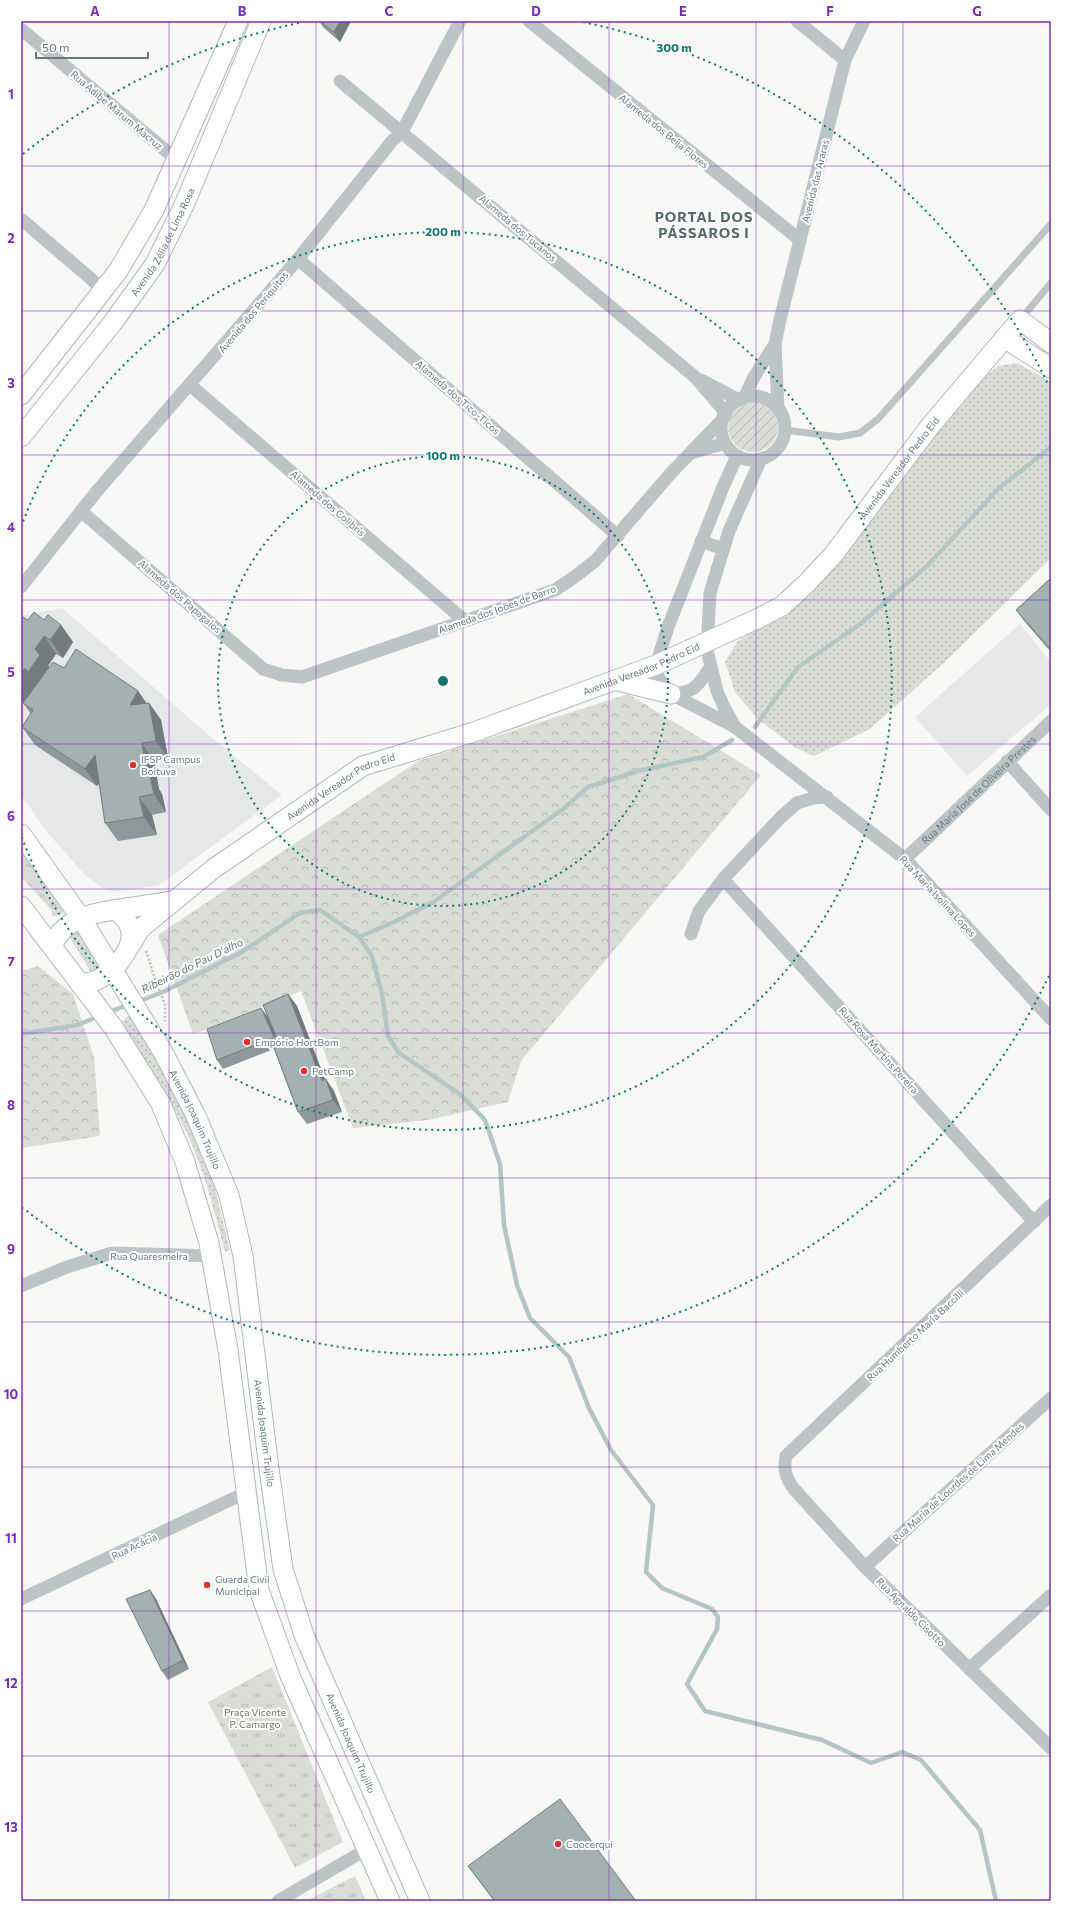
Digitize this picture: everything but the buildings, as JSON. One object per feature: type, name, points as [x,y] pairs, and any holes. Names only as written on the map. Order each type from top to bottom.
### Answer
[{"type":"main road","points":[[21,395],[118,271],[154,210],[237,21]]},
{"type":"main road","name":"Avenida Zélia de Lima Rosa","points":[[21,437],[114,321],[155,264],[185,203],[261,21]]},
{"type":"main road","points":[[1020,320],[1051,343]]},
{"type":"main road","name":"Avenida Vereador Pedro Eid","points":[[85,990],[98,980],[116,975],[140,929],[213,869],[363,766],[474,732],[656,665],[782,606],[807,583],[833,555],[931,425],[1020,320]]},
{"type":"main road","points":[[1004,338],[1051,368]]},
{"type":"main road","points":[[614,680],[671,694]]},
{"type":"main road","name":"Avenida Joaquim Trujillo","points":[[21,834],[81,918],[139,1012],[180,1083],[196,1116],[229,1195],[243,1256],[269,1469],[283,1569],[304,1635],[420,1901]]},
{"type":"main road","name":"Avenida Vereador Pedro Eid","points":[[52,946],[62,929],[81,918],[114,910],[175,900]]},
{"type":"main road","points":[[21,906],[113,1027],[161,1104],[185,1162],[209,1243],[228,1350],[259,1590],[291,1678],[390,1901]]},
{"type":"main road","points":[[114,910],[119,912],[129,923],[131,930],[130,946]]},
{"type":"street","name":"Avenida dos Periquitos","points":[[21,587],[81,511],[298,259],[392,141],[402,132],[460,21]]},
{"type":"street","name":"Alameda dos Beija Flores","points":[[529,21],[800,240]]},
{"type":"street","points":[[797,21],[845,60]]},
{"type":"street","name":"Avenida das Araras","points":[[778,409],[775,344],[779,324],[845,60],[864,21]]},
{"type":"street","name":"Rua Adibe Marum Macruz","points":[[21,29],[177,160]]},
{"type":"street","name":"Alameda dos Tucanos","points":[[340,81],[694,377]]},
{"type":"street","points":[[21,219],[104,290]]},
{"type":"street","name":"Alameda dos Tico-Ticos","points":[[298,259],[618,536]]},
{"type":"street","name":"Avenida das Araras","points":[[741,399],[775,344]]},
{"type":"street","points":[[694,377],[741,399],[763,398],[771,402],[778,409],[782,415],[785,430],[783,440],[778,449],[761,459],[753,460],[737,456],[725,443],[722,427],[724,416],[731,406],[741,399]]},
{"type":"street","points":[[694,377],[724,416]]},
{"type":"street","name":"Alameda dos Colibris","points":[[190,385],[465,621]]},
{"type":"street","name":"Alameda dos Joões de Barro","points":[[282,675],[302,677],[555,590],[595,561],[724,416]]},
{"type":"street","points":[[688,455],[725,443]]},
{"type":"street","points":[[710,668],[702,681],[687,693],[671,694],[658,677],[656,665],[668,627],[701,541],[737,456]]},
{"type":"street","name":"Rua Maria Isolina Lopes","points":[[735,727],[724,707],[710,668],[707,642],[710,593],[729,532],[761,459]]},
{"type":"street","name":"Alameda dos Papagaios","points":[[81,511],[263,669],[282,675]]},
{"type":"street","points":[[701,541],[723,549]]},
{"type":"street","name":"Rua Maria Isolina Lopes","points":[[671,694],[735,727],[905,859],[1051,1019]]},
{"type":"street","name":"Rua Maria José de Oliveira Prestes","points":[[905,859],[1051,721]]},
{"type":"street","points":[[1007,761],[1051,810]]},
{"type":"street","points":[[690,934],[699,911],[723,879],[797,803],[813,798],[827,797]]},
{"type":"street","name":"Rua Rosa Martins Pereira","points":[[723,879],[1034,1222]]},
{"type":"street","name":"Rua Humberto Maria Baccilli","points":[[783,1467],[786,1456],[1051,1205]]},
{"type":"street","name":"Rua Quaresmeira","points":[[21,1286],[67,1267],[112,1254],[211,1256]]},
{"type":"street","name":"Rua Maria de Lourdes de Lima Mendes","points":[[865,1567],[1051,1398]]},
{"type":"street","name":"Rua Agnaldo Cisotto","points":[[783,1467],[786,1478],[794,1490],[865,1567],[1051,1748]]},
{"type":"street","name":"Rua Acácia","points":[[21,1599],[247,1492]]},
{"type":"street","points":[[969,1669],[1051,1595]]},
{"type":"street","points":[[278,1901],[367,1849]]},
{"type":"lane","points":[[785,430],[839,437],[860,433],[878,419],[1051,224]]},
{"type":"lane","points":[[1020,320],[1051,283]]},
{"type":"path","points":[[156,983],[164,1002]]},
{"type":"shaded area","name":"IFSP Campus Boituva","points":[[62,608],[210,736],[282,795],[159,885],[114,892],[101,887],[84,874],[47,832],[21,795],[21,616]]},
{"type":"shaded area","points":[[1020,624],[1051,662],[1051,704],[967,776],[915,717]]},
{"type":"green space","points":[[1017,363],[1051,382],[1051,558],[948,659],[870,729],[814,756],[796,748],[759,720],[735,692],[725,662],[737,642],[762,623],[938,429],[976,384],[998,366]]},
{"type":"green space","points":[[748,402],[758,402],[771,409],[778,422],[778,432],[771,445],[758,452],[748,452],[739,448],[732,441],[728,432],[728,422],[732,413],[739,406]]},
{"type":"green space","points":[[628,694],[761,775],[521,1061],[508,1102],[428,1120],[353,1128],[301,991],[193,1034],[158,935],[418,761]]},
{"type":"green space","points":[[21,841],[66,912],[53,917],[50,908],[21,877]]},
{"type":"green space","points":[[74,930],[80,931],[104,966],[92,974],[68,934]]},
{"type":"green space","points":[[38,966],[73,994],[94,1057],[100,1136],[21,1148],[21,971]]},
{"type":"green space","points":[[132,1013],[189,1116],[211,1172],[230,1250],[225,1252],[213,1205],[203,1174],[185,1129],[122,1021]]},
{"type":"green space","name":"Praça Vicente P. Camargo","points":[[272,1667],[343,1842],[295,1868],[208,1702]]},
{"type":"green space","points":[[355,1876],[366,1901],[306,1901]]},
{"type":"waterway","points":[[755,727],[798,667],[859,625],[927,566],[998,489],[1051,447]]},
{"type":"waterway","points":[[359,937],[394,922],[435,901],[563,809],[588,787],[638,771],[703,757],[732,740]]},
{"type":"waterway","points":[[137,1002],[163,992],[242,952],[300,913],[320,910],[359,937],[372,956],[382,994],[388,1036],[399,1053],[461,1095],[485,1120],[500,1164],[504,1225],[517,1285],[530,1318],[569,1357],[589,1408],[611,1450],[653,1505],[646,1572],[662,1588],[712,1609],[718,1617],[717,1629],[687,1684],[705,1711],[822,1740],[871,1763],[902,1752],[921,1760],[980,1830],[996,1901]]},
{"type":"waterway","name":"Ribeirão do Pau D'alho","points":[[109,1012],[130,1004]]},
{"type":"waterway","name":"Ribeirão do Pau D'alho","points":[[21,1034],[77,1025],[100,1016]]},
{"type":"place","name":"IFSP Campus Boituva","points":[[133,765]]},
{"type":"place","name":"Empório HortBom","points":[[247,1042]]},
{"type":"place","name":"PetCamp","points":[[304,1071]]},
{"type":"place","name":"Guarda Civil Municipal","points":[[207,1585]]},
{"type":"place","name":"Coocerqui","points":[[558,1844]]},
{"type":"district","name":"PORTAL DOS PÁSSAROS I","points":[[704,224]]}]
